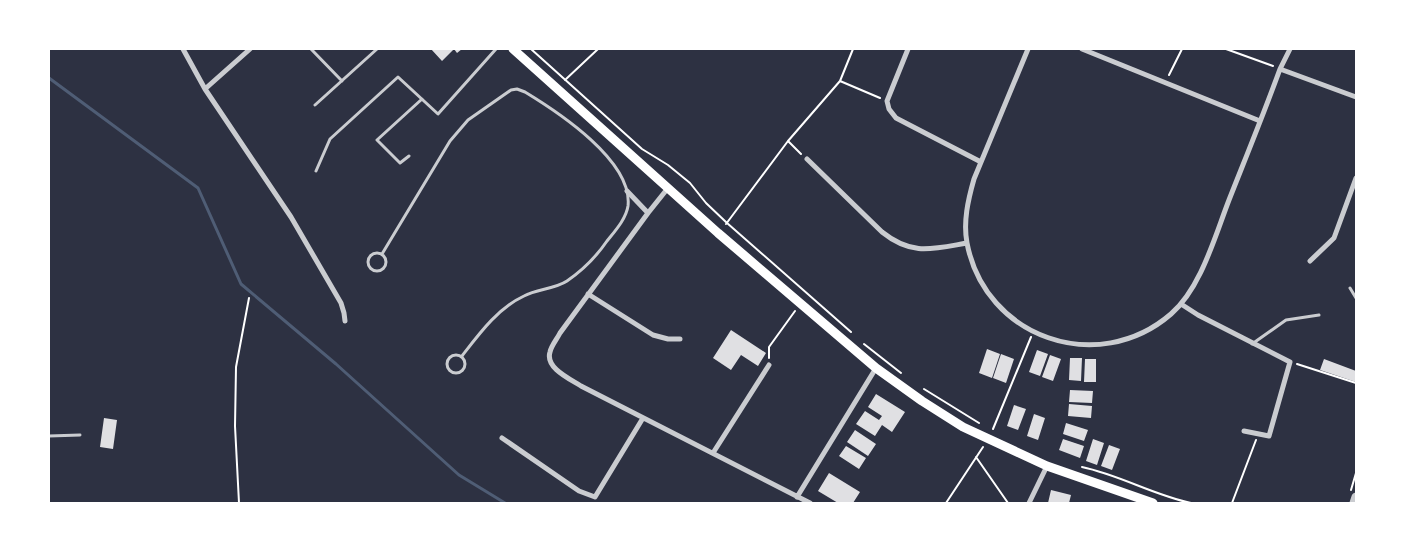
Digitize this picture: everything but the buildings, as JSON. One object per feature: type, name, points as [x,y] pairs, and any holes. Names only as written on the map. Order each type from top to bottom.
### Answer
[{"type":"main road","points":[[513,49],[718,233],[876,368],[922,401],[963,427],[1046,466],[1153,503]]},
{"type":"street","points":[[183,49],[205,89],[291,217],[340,303],[344,313],[344,321]]},
{"type":"street","points":[[205,89],[250,49]]},
{"type":"street","points":[[908,49],[887,101],[889,109],[896,118],[981,162]]},
{"type":"street","points":[[1028,49],[968,198],[967,243],[978,276],[1006,314],[1034,332],[1061,343],[1080,345],[1111,343],[1140,334],[1159,323],[1181,304],[1204,265],[1280,69],[1290,49]]},
{"type":"street","points":[[1082,49],[1260,121]]},
{"type":"street","points":[[1280,69],[1356,97]]},
{"type":"street","points":[[807,159],[895,243],[912,248],[930,250],[967,243]]},
{"type":"street","points":[[1310,261],[1334,238],[1356,178]]},
{"type":"street","points":[[668,188],[560,333],[550,352],[554,368],[581,386],[810,503]]},
{"type":"street","points":[[627,191],[648,214]]},
{"type":"street","points":[[588,294],[654,335],[668,339],[680,339]]},
{"type":"street","points":[[1181,304],[1252,344],[1290,362],[1269,436],[1244,431]]},
{"type":"street","points":[[713,453],[769,365]]},
{"type":"street","points":[[797,497],[876,368]]},
{"type":"street","points":[[502,438],[579,491],[595,497],[643,418]]},
{"type":"street","points":[[1029,503],[1046,466]]},
{"type":"street","points":[[1354,503],[1356,497]]},
{"type":"lane","points":[[311,49],[342,81]]},
{"type":"lane","points":[[315,105],[376,49]]},
{"type":"lane","points":[[316,171],[330,139],[398,76],[438,114],[496,49]]},
{"type":"lane","points":[[382,254],[450,142],[468,120],[511,90],[517,89],[544,104],[586,136],[615,167],[627,191],[628,204],[621,223],[597,255],[564,283],[538,290],[511,303],[498,314],[462,356]]},
{"type":"lane","points":[[410,156],[400,163],[377,140],[422,98]]},
{"type":"lane","points":[[376,252],[382,254],[386,258],[385,267],[377,271],[371,269],[368,264],[368,258],[376,252]]},
{"type":"lane","points":[[1350,288],[1356,298]]},
{"type":"lane","points":[[1252,344],[1286,320],[1319,315]]},
{"type":"lane","points":[[455,354],[462,356],[466,364],[464,369],[459,373],[450,371],[447,366],[449,356],[455,354]]},
{"type":"lane","points":[[49,436],[80,435]]},
{"type":"path","points":[[531,49],[642,149],[668,164],[690,183],[706,204],[726,223],[851,332]]},
{"type":"path","points":[[565,80],[598,49]]},
{"type":"path","points":[[718,233],[788,141],[840,80],[853,49]]},
{"type":"path","points":[[1166,82],[1182,49]]},
{"type":"path","points":[[1226,49],[1280,69]]},
{"type":"path","points":[[840,80],[887,101]]},
{"type":"path","points":[[788,141],[807,159]]},
{"type":"path","points":[[239,503],[235,426],[236,367],[249,298]]},
{"type":"path","points":[[769,365],[769,347],[801,304]]},
{"type":"path","points":[[946,503],[988,440],[1034,332]]},
{"type":"path","points":[[858,339],[908,378]]},
{"type":"path","points":[[1290,362],[1356,384]]},
{"type":"path","points":[[923,388],[984,426]]},
{"type":"path","points":[[1232,503],[1258,435]]},
{"type":"path","points":[[976,457],[1008,503]]},
{"type":"path","points":[[1079,466],[1126,480],[1170,499],[1191,503]]},
{"type":"waterway","points":[[49,78],[198,188],[241,284],[336,364],[459,475],[505,503]]}]
